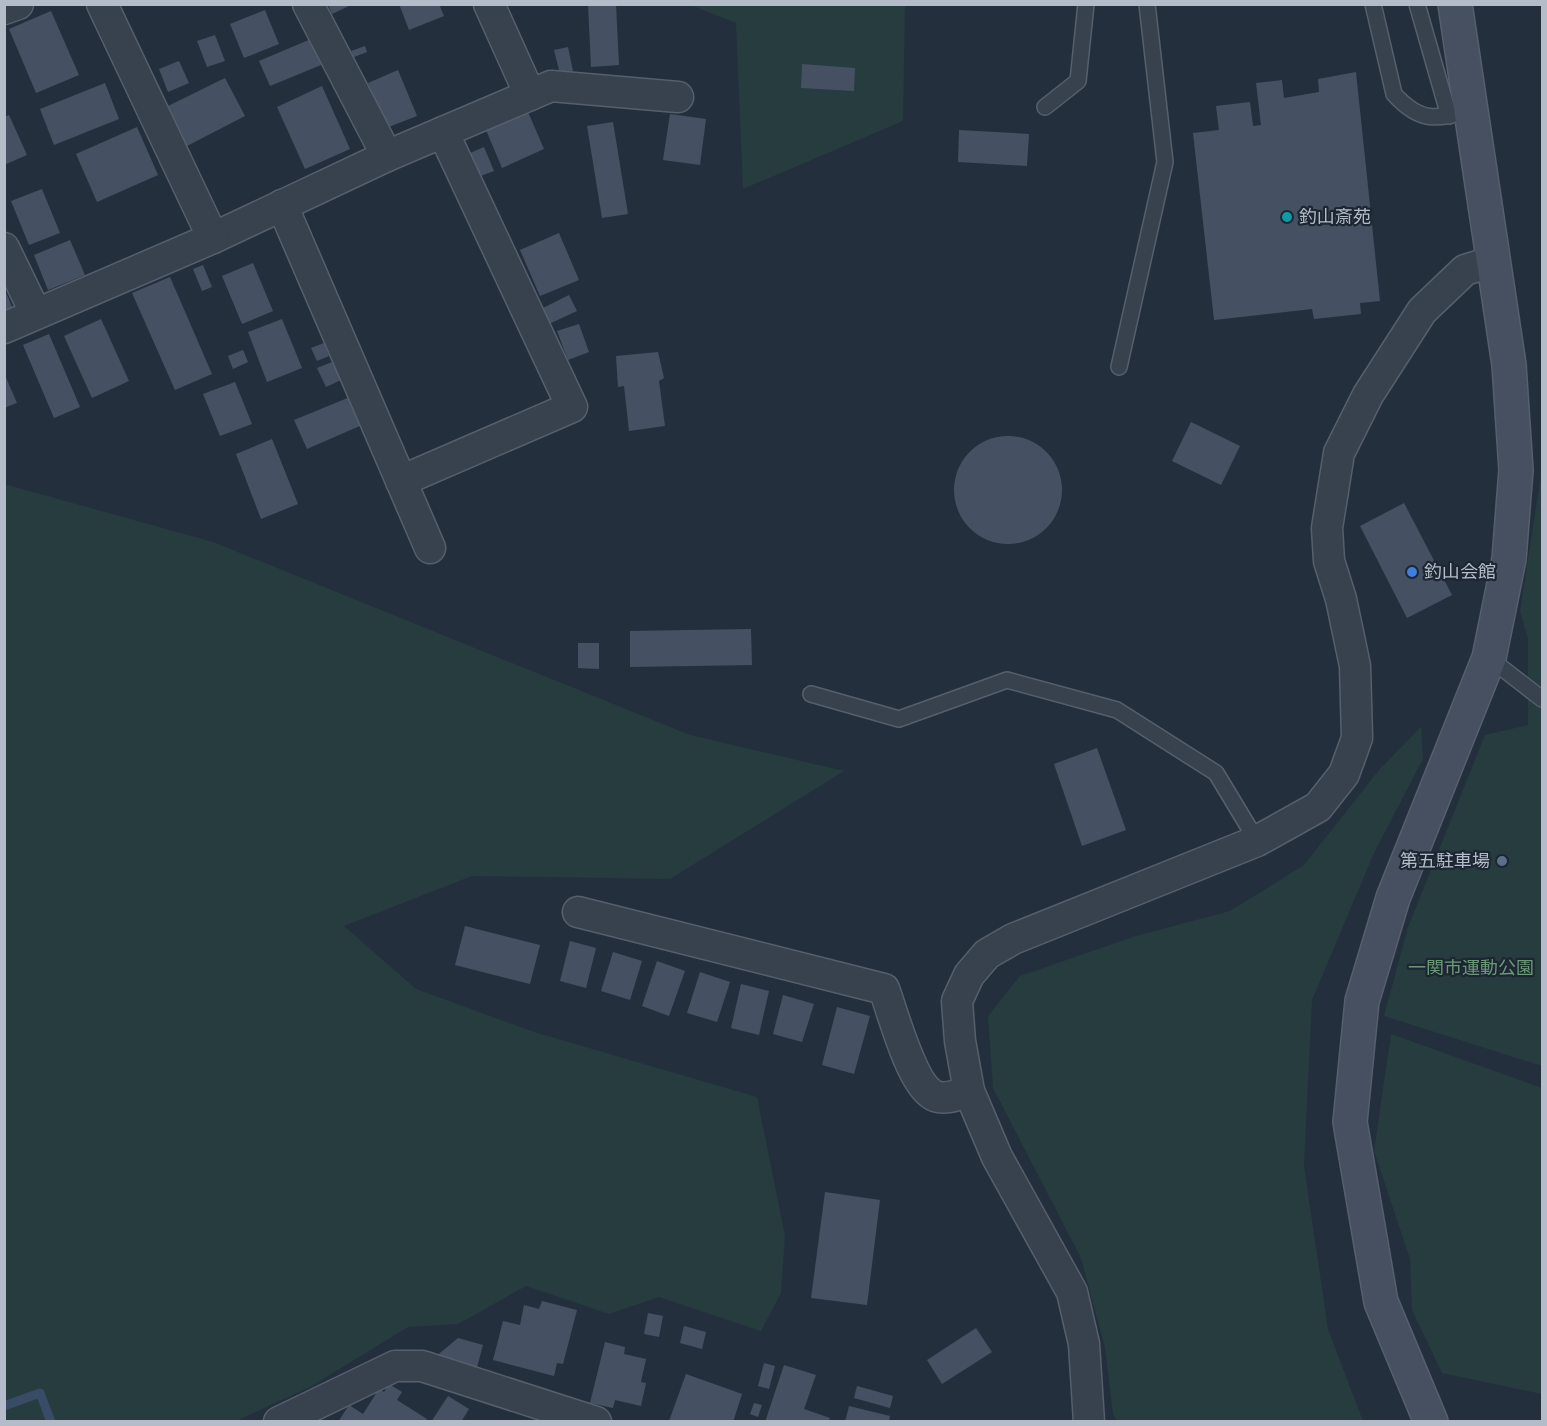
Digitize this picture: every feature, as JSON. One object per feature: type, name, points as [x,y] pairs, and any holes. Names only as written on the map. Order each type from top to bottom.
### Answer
[{"type":"street","points":[[4,9],[18,4]]},
{"type":"street","points":[[102,4],[213,238]]},
{"type":"street","points":[[308,4],[387,156]]},
{"type":"street","points":[[489,4],[530,95]]},
{"type":"street","points":[[1431,1422],[1381,1302],[1350,1122],[1362,1001],[1393,897],[1489,658],[1509,559],[1516,470],[1509,365],[1494,261],[1460,112],[1455,4]]},
{"type":"street","points":[[4,328],[213,238],[387,156],[551,86],[678,97]]},
{"type":"street","points":[[402,482],[572,407],[443,132]]},
{"type":"street","points":[[282,205],[430,548]]},
{"type":"street","points":[[4,248],[36,314]]},
{"type":"street","points":[[1089,1422],[1084,1344],[1072,1292],[997,1157],[969,1091],[960,1041],[957,1001],[969,975],[987,954],[1014,939],[1257,841],[1318,807],[1344,774],[1357,738],[1355,666],[1341,599],[1329,561],[1328,539],[1339,453],[1368,395],[1422,311],[1465,270],[1494,261]]},
{"type":"street","points":[[578,912],[884,989],[919,1083],[933,1095],[950,1098],[969,1091]]},
{"type":"street","points":[[279,1422],[395,1366],[422,1366],[596,1422]]},
{"type":"lane","points":[[1046,107],[1078,81],[1086,4]]},
{"type":"lane","points":[[1119,367],[1165,162],[1147,4]]},
{"type":"lane","points":[[1373,4],[1394,94],[1404,105],[1424,117],[1460,112],[1417,4]]},
{"type":"lane","points":[[1489,658],[1542,699]]},
{"type":"lane","points":[[811,694],[899,719],[1007,680],[1117,710],[1216,773],[1257,841]]},
{"type":"green space","points":[[691,5],[905,5],[903,121],[743,189],[736,23]]},
{"type":"green space","name":"一関市運動公園","points":[[1542,469],[1542,1066],[1384,1016],[1408,927],[1485,735],[1528,725],[1528,639],[1520,611]]},
{"type":"green space","points":[[4,484],[213,542],[690,735],[844,771],[670,879],[472,876],[344,926],[416,989],[534,1032],[757,1097],[785,1236],[781,1293],[761,1331],[659,1297],[609,1314],[526,1286],[458,1324],[408,1327],[310,1387],[236,1421],[5,1421]]},
{"type":"green space","points":[[1421,727],[1423,759],[1374,853],[1312,1000],[1304,1166],[1328,1329],[1363,1421],[1117,1421],[1113,1414],[1105,1348],[1081,1258],[993,1088],[988,1016],[1020,976],[1136,936],[1230,911],[1304,865],[1379,770]]},
{"type":"green space","points":[[1391,1034],[1542,1088],[1542,1394],[1442,1373],[1412,1310],[1410,1259],[1374,1151]]},
{"type":"building","points":[[328,4],[353,4],[332,14]]},
{"type":"building","points":[[399,4],[439,4],[444,16],[409,30]]},
{"type":"building","points":[[588,4],[616,4],[619,65],[591,67]]},
{"type":"building","points":[[265,10],[279,44],[244,58],[230,24]]},
{"type":"building","points":[[51,11],[79,75],[36,93],[9,29]]},
{"type":"building","points":[[215,35],[225,61],[207,67],[197,41]]},
{"type":"building","points":[[311,39],[321,65],[270,86],[259,61]]},
{"type":"building","points":[[365,46],[367,52],[354,57],[351,51]]},
{"type":"building","points":[[568,47],[573,71],[560,74],[554,50]]},
{"type":"building","points":[[179,61],[189,83],[168,92],[159,69]]},
{"type":"building","points":[[802,64],[855,68],[854,91],[801,88]]},
{"type":"building","points":[[398,70],[417,116],[386,128],[368,83]]},
{"type":"building","name":"釣山斎苑","points":[[1356,72],[1380,301],[1360,303],[1361,314],[1314,319],[1312,309],[1214,320],[1193,133],[1219,130],[1216,106],[1250,102],[1253,126],[1261,125],[1256,83],[1282,80],[1284,98],[1319,92],[1318,79]]},
{"type":"building","points":[[225,78],[245,116],[187,146],[168,106]]},
{"type":"building","points":[[105,83],[119,119],[54,145],[40,109]]},
{"type":"building","points":[[322,86],[350,149],[305,169],[277,107]]},
{"type":"building","points":[[528,112],[544,149],[502,168],[486,130]]},
{"type":"building","points":[[670,114],[706,119],[700,165],[663,160]]},
{"type":"building","points":[[9,115],[27,155],[4,165],[4,117]]},
{"type":"building","points":[[613,122],[628,214],[602,218],[587,126]]},
{"type":"building","points":[[137,127],[158,175],[97,202],[76,154]]},
{"type":"building","points":[[959,130],[1029,134],[1027,166],[958,162]]},
{"type":"building","points":[[484,147],[494,171],[478,177],[468,154]]},
{"type":"building","points":[[42,189],[60,233],[29,245],[11,201]]},
{"type":"building","points":[[559,233],[579,280],[540,296],[520,250]]},
{"type":"building","points":[[70,240],[85,275],[48,290],[34,255]]},
{"type":"building","points":[[253,263],[273,311],[242,324],[222,276]]},
{"type":"building","points":[[203,265],[212,287],[202,291],[193,269]]},
{"type":"building","points":[[170,277],[212,374],[175,390],[132,293]]},
{"type":"building","points":[[4,288],[14,311],[4,315]]},
{"type":"building","points":[[569,295],[577,311],[549,324],[541,309]]},
{"type":"building","points":[[101,319],[129,381],[92,398],[64,336]]},
{"type":"building","points":[[282,319],[302,368],[267,382],[248,332]]},
{"type":"building","points":[[579,324],[589,352],[568,360],[557,331]]},
{"type":"building","points":[[49,334],[80,407],[54,418],[23,345]]},
{"type":"building","points":[[324,343],[329,356],[317,361],[311,348]]},
{"type":"building","points":[[243,350],[248,362],[233,369],[228,356]]},
{"type":"building","points":[[658,352],[664,378],[659,381],[665,426],[629,431],[624,386],[618,387],[616,356]]},
{"type":"building","points":[[332,362],[341,380],[326,387],[317,368]]},
{"type":"building","points":[[4,373],[17,403],[4,408]]},
{"type":"building","points":[[235,382],[252,424],[220,436],[203,394]]},
{"type":"building","points":[[350,397],[362,425],[307,449],[294,420]]},
{"type":"building","points":[[1191,422],[1240,446],[1221,485],[1172,461]]},
{"type":"building","points":[[1008,436],[1029,440],[1046,452],[1058,469],[1062,490],[1058,511],[1046,528],[1029,540],[1008,544],[987,540],[970,528],[958,511],[954,490],[958,469],[970,452],[987,440]]},
{"type":"building","points":[[272,439],[298,504],[261,519],[236,454]]},
{"type":"building","points":[[1404,503],[1452,595],[1407,618],[1360,526]]},
{"type":"building","points":[[751,629],[752,665],[630,667],[630,631]]},
{"type":"building","points":[[578,643],[599,643],[599,669],[578,668]]},
{"type":"building","points":[[1097,748],[1126,830],[1082,846],[1054,764]]},
{"type":"building","points":[[465,926],[540,945],[530,984],[455,965]]},
{"type":"building","points":[[570,941],[596,948],[586,988],[560,981]]},
{"type":"building","points":[[613,952],[642,961],[630,1000],[601,991]]},
{"type":"building","points":[[657,961],[685,971],[669,1016],[642,1006]]},
{"type":"building","points":[[700,972],[730,982],[717,1022],[687,1013]]},
{"type":"building","points":[[741,984],[769,991],[759,1035],[731,1028]]},
{"type":"building","points":[[783,995],[814,1004],[802,1042],[773,1034]]},
{"type":"building","points":[[837,1007],[870,1016],[854,1074],[822,1065]]},
{"type":"building","points":[[825,1192],[880,1200],[867,1305],[811,1298]]},
{"type":"building","points":[[542,1301],[577,1310],[563,1364],[557,1363],[554,1376],[493,1360],[503,1321],[520,1325],[524,1305],[539,1309]]},
{"type":"building","points":[[648,1313],[663,1316],[659,1337],[644,1334]]},
{"type":"building","points":[[684,1326],[706,1332],[702,1349],[680,1343]]},
{"type":"building","points":[[976,1328],[992,1352],[942,1384],[927,1360]]},
{"type":"building","points":[[458,1338],[483,1345],[476,1371],[434,1358]]},
{"type":"building","points":[[605,1342],[625,1347],[624,1354],[646,1359],[641,1382],[646,1383],[641,1406],[615,1400],[613,1408],[590,1403]]},
{"type":"building","points":[[764,1363],[775,1366],[769,1389],[758,1386]]},
{"type":"building","points":[[784,1365],[816,1375],[804,1409],[830,1418],[828,1422],[765,1422]]},
{"type":"building","points":[[686,1374],[742,1394],[733,1422],[669,1421]]},
{"type":"building","points":[[389,1384],[402,1392],[397,1400],[427,1419],[425,1422],[338,1422],[349,1405],[363,1414],[379,1389],[384,1392]]},
{"type":"building","points":[[857,1386],[893,1396],[890,1408],[854,1398]]},
{"type":"building","points":[[448,1396],[469,1409],[461,1422],[431,1422]]},
{"type":"building","points":[[754,1403],[762,1405],[758,1417],[750,1414]]},
{"type":"building","points":[[849,1406],[890,1416],[889,1422],[845,1422]]},
{"type":"waterway","points":[[4,1406],[40,1393],[51,1422]]},
{"type":"place","name":"釣山斎苑","points":[[1287,217]]},
{"type":"place","name":"釣山会館","points":[[1412,572]]},
{"type":"place","name":"第五駐車場","points":[[1502,861]]}]
